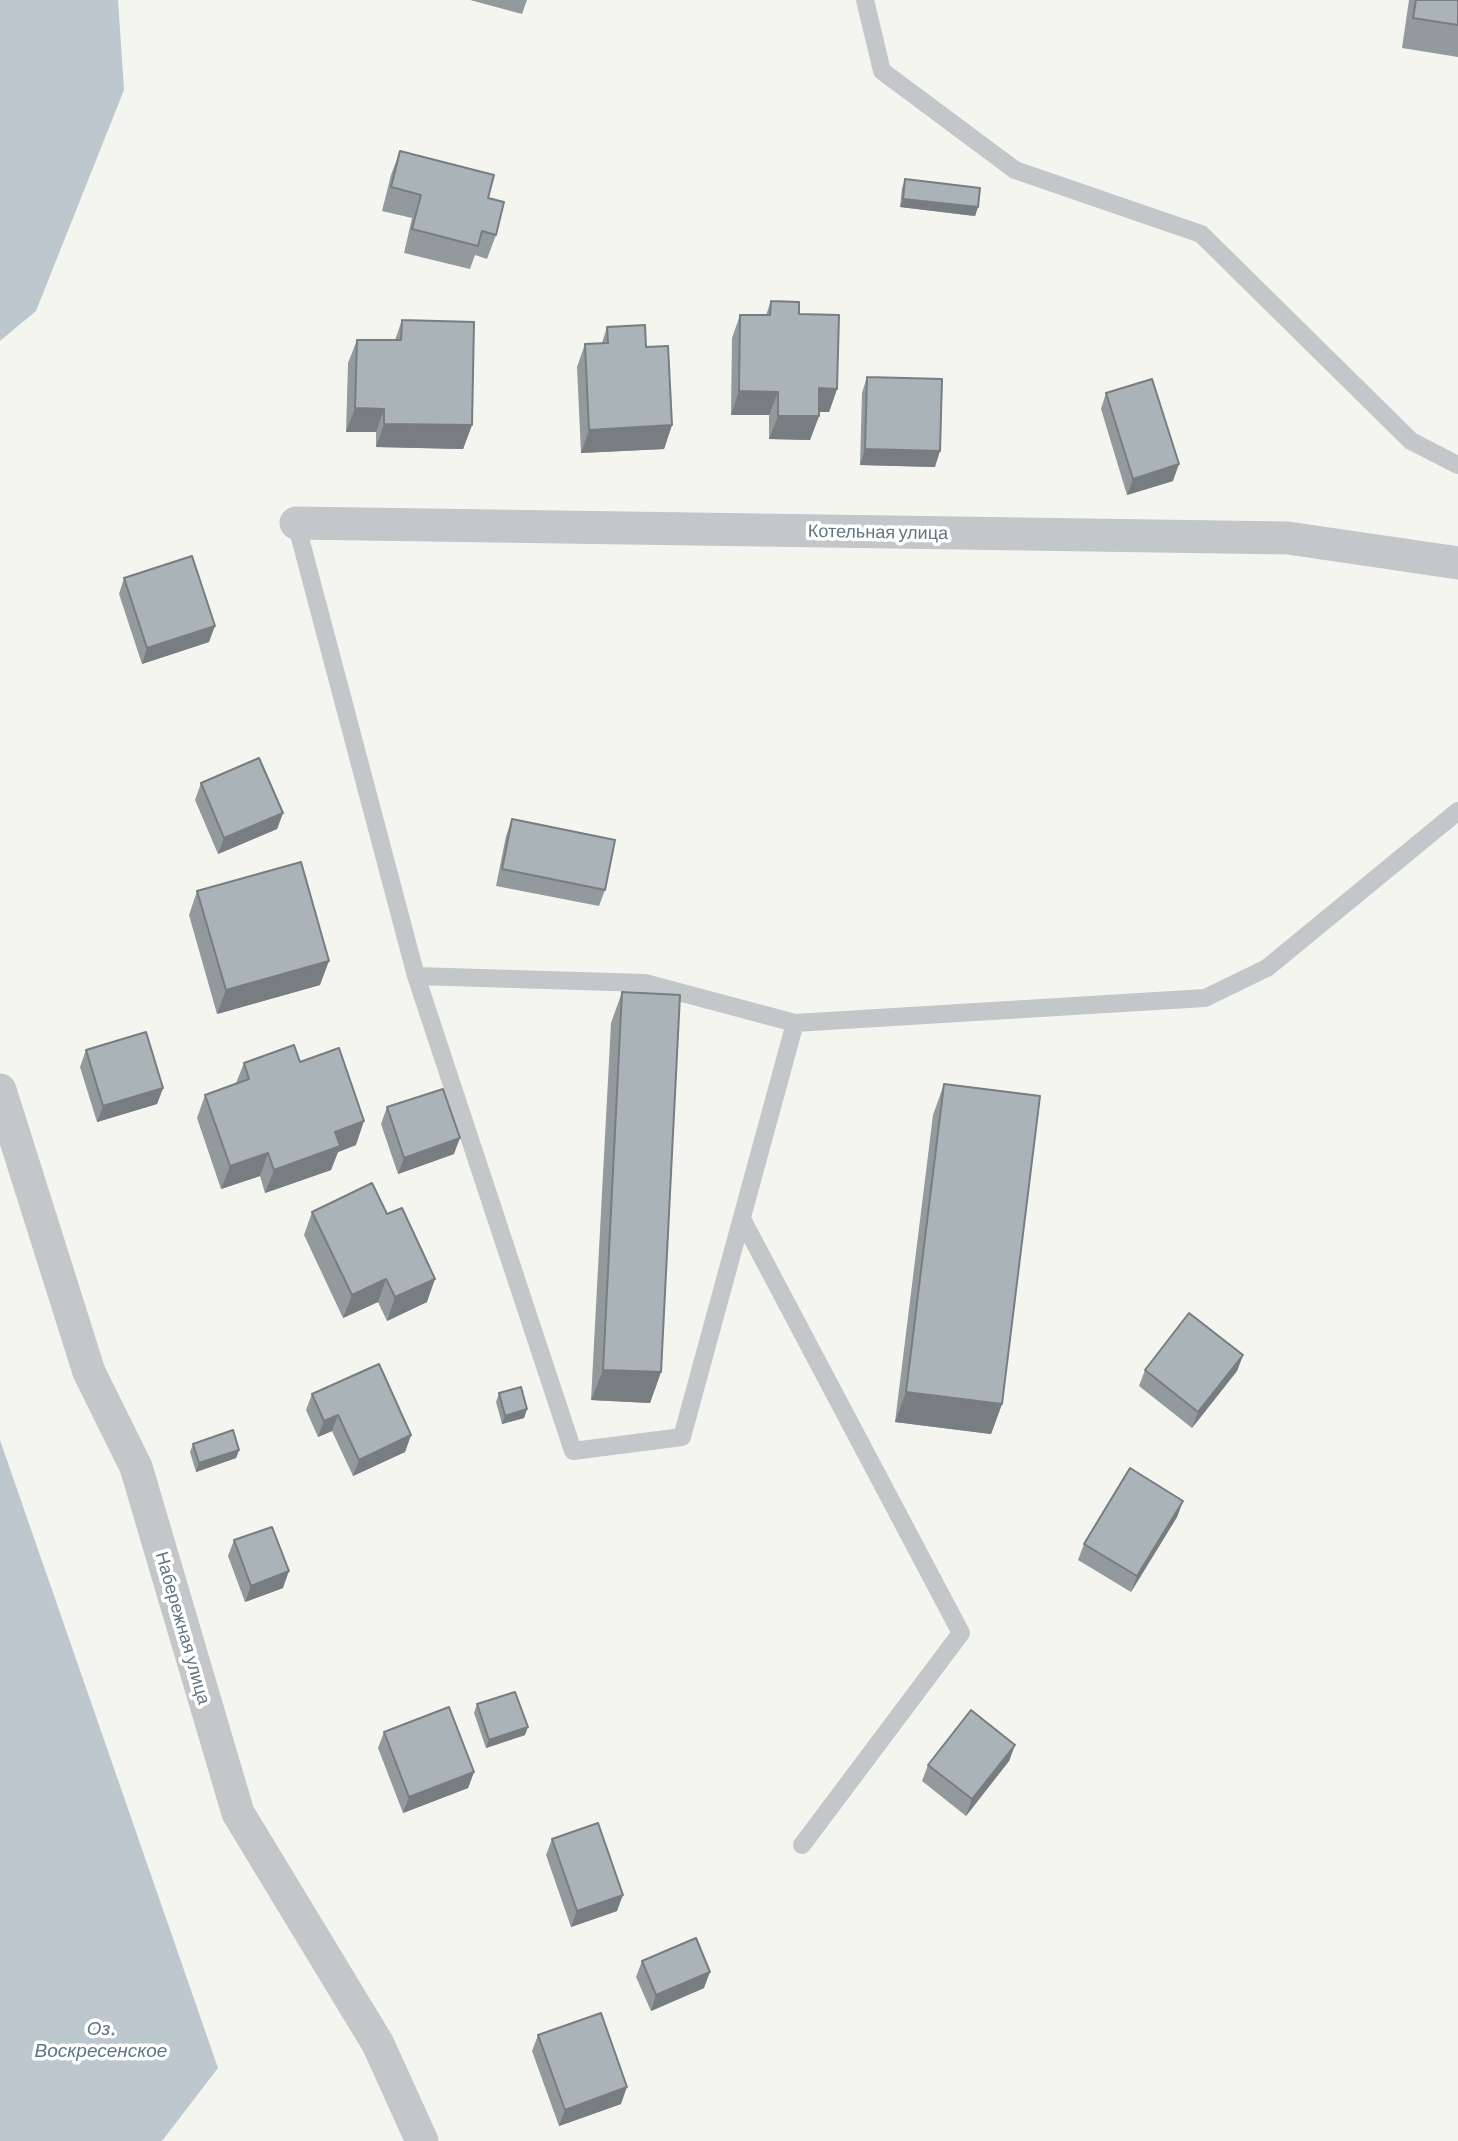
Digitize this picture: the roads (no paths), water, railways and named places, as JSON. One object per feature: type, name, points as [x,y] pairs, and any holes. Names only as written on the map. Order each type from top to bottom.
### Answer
[{"type":"street","name":"Котельная улица","points":[[296,523],[1288,538],[1458,563]]},
{"type":"street","name":"Набережная улица","points":[[0,1090],[89,1372],[136,1467],[238,1813],[378,2045],[422,2141]]},
{"type":"lane","points":[[865,0],[882,71],[1015,170],[1201,234],[1411,441],[1458,465]]},
{"type":"lane","points":[[296,523],[416,976],[573,1451],[682,1437],[795,1023]]},
{"type":"lane","points":[[416,976],[645,983],[795,1023],[1205,998],[1267,968],[1458,811]]},
{"type":"lane","points":[[742,1219],[961,1633],[802,1845]]},
{"type":"water","points":[[0,0],[118,0],[124,90],[36,311],[0,341]]},
{"type":"water","name":"Оз. Воскресенское","points":[[0,1440],[218,2068],[162,2141],[0,2141]]}]
